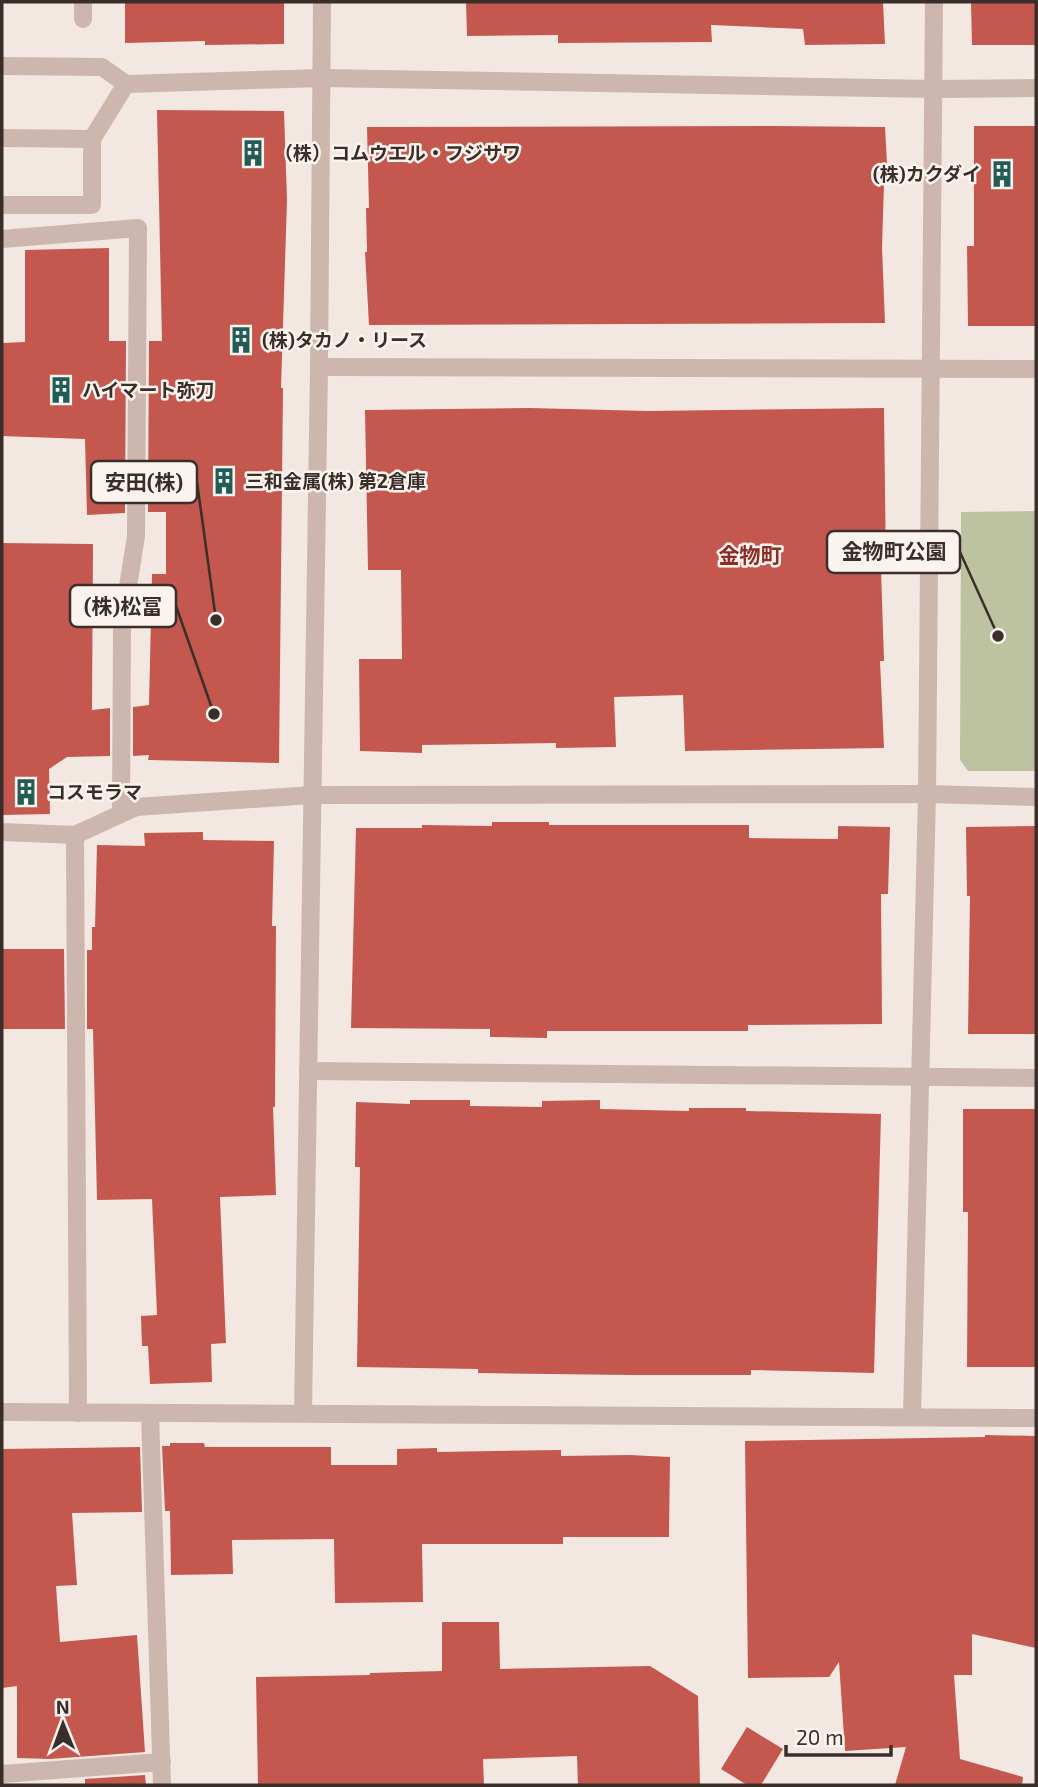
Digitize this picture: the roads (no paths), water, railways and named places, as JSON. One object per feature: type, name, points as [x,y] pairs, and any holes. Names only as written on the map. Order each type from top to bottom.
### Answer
[{"type":"street","points":[[303,1413],[322,2]]},
{"type":"street","points":[[912,1418],[927,794],[934,2]]},
{"type":"street","points":[[2,66],[102,67],[126,83],[323,78],[934,89],[1036,88]]},
{"type":"street","points":[[2,205],[92,205],[92,139],[126,83]]},
{"type":"street","points":[[2,138],[92,139]]},
{"type":"street","points":[[2,239],[138,228],[136,536],[122,625],[121,813]]},
{"type":"street","points":[[319,367],[1036,369]]},
{"type":"street","points":[[2,832],[75,835],[136,807],[313,795],[927,794],[1036,797]]},
{"type":"street","points":[[75,835],[78,1413]]},
{"type":"street","points":[[308,1071],[1036,1078]]},
{"type":"street","points":[[2,1412],[1036,1418]]},
{"type":"street","points":[[150,1413],[162,1785]]},
{"type":"street","points":[[2,1774],[162,1762]]},
{"type":"place","name":"（株）コムウエル・フジサワ","points":[[253,153]]},
{"type":"place","name":"(株)カクダイ","points":[[1002,174]]},
{"type":"place","name":"(株)タカノ・リース","points":[[241,340]]},
{"type":"place","name":"ハイマート弥刀","points":[[61,390]]},
{"type":"place","name":"三和金属(株) 第2倉庫","points":[[224,481]]},
{"type":"place","name":"安田(株)","points":[[216,620]]},
{"type":"place","name":"金物町公園","points":[[998,636]]},
{"type":"place","name":"(株)松冨","points":[[214,714]]},
{"type":"place","name":"コスモラマ","points":[[26,792]]},
{"type":"district","name":"金物町","points":[[750,556]]}]
